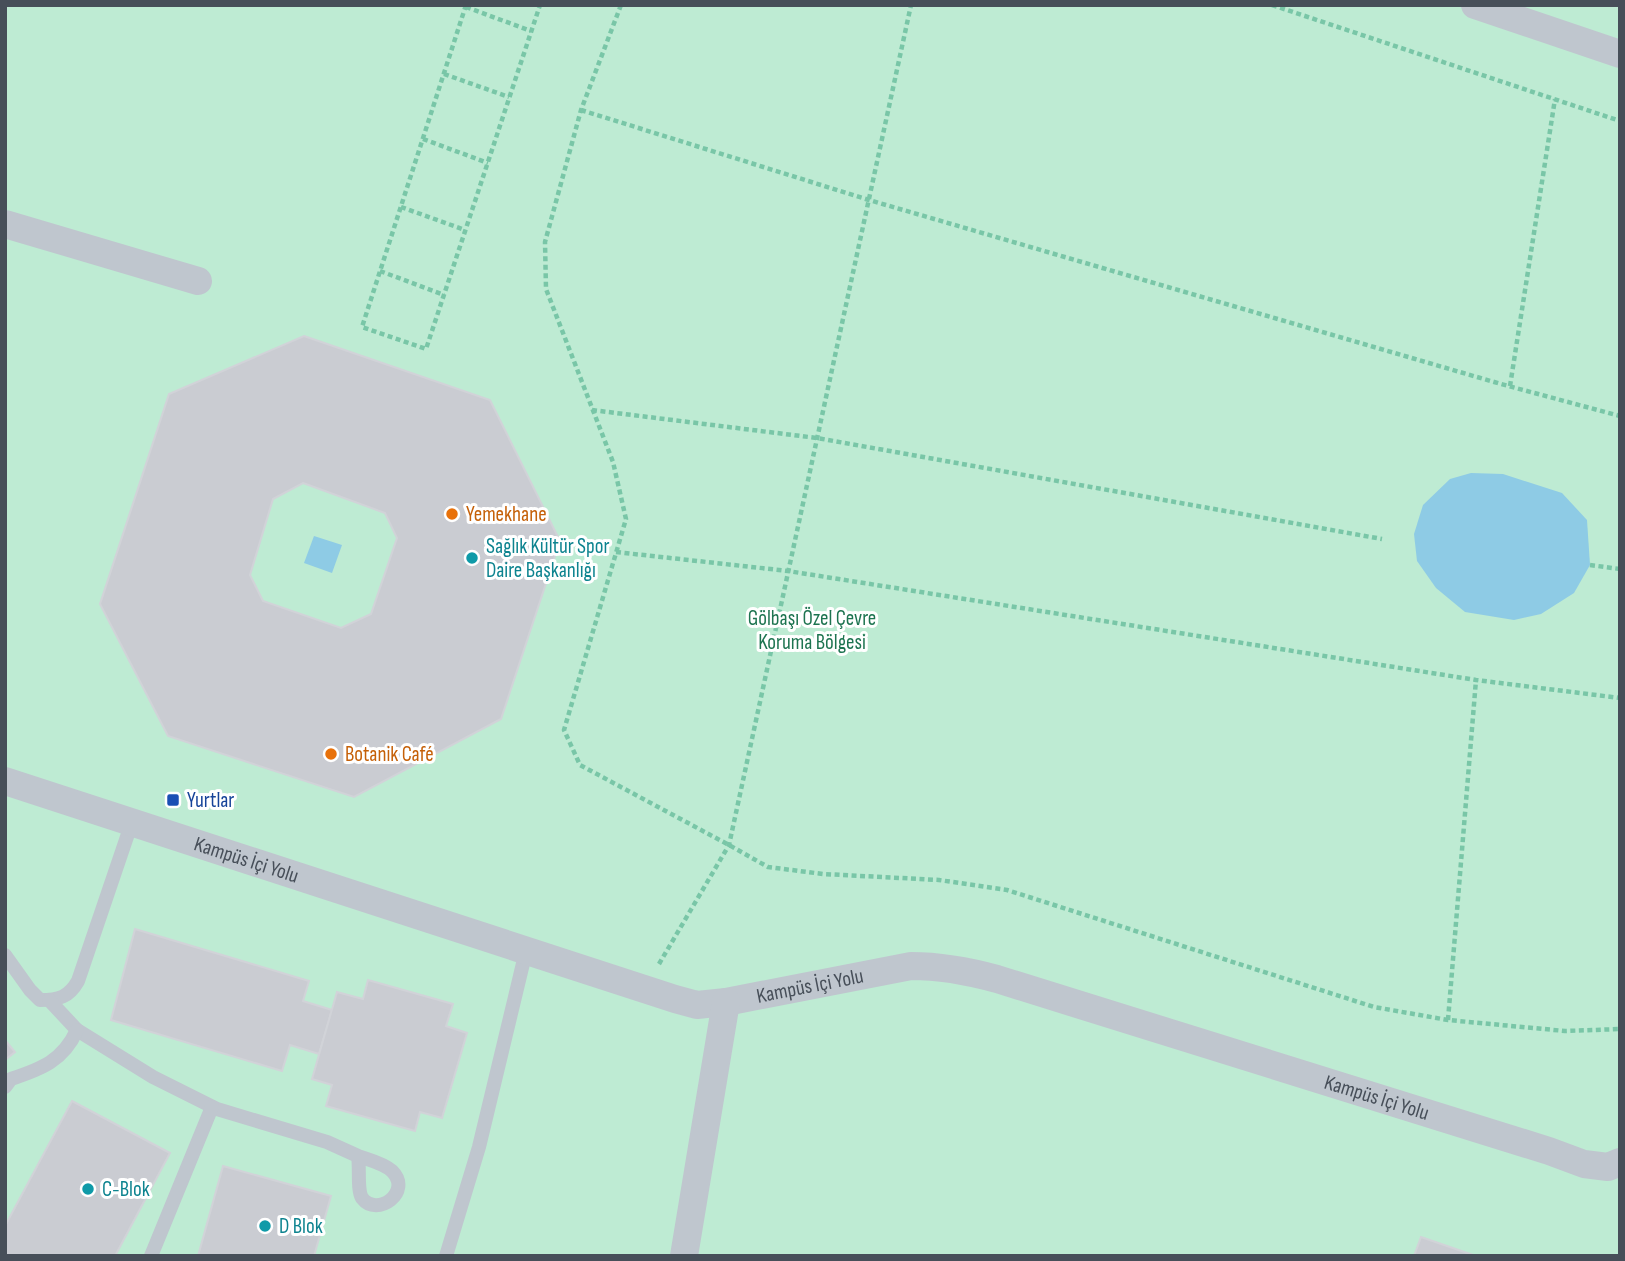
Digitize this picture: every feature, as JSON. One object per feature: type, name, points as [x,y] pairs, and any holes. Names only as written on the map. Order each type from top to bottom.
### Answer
[{"type":"street","points":[[1475,5],[1620,54]]},
{"type":"street","points":[[5,224],[198,281]]},
{"type":"street","name":"Kampüs İçi Yolu","points":[[5,780],[697,1004],[726,1002],[911,966],[964,970],[1584,1164],[1616,1166]]},
{"type":"street","points":[[684,1256],[726,1002]]},
{"type":"lane","points":[[5,955],[40,1000],[62,997],[72,992],[132,822]]},
{"type":"lane","points":[[446,1256],[479,1147],[526,950]]},
{"type":"lane","points":[[49,1000],[77,1030],[153,1077],[212,1107],[327,1142],[358,1156]]},
{"type":"lane","points":[[5,1087],[10,1079],[33,1071],[62,1054],[77,1030]]},
{"type":"lane","points":[[151,1256],[212,1107]]},
{"type":"path","points":[[531,31],[466,6],[362,327],[426,349],[540,5]]},
{"type":"path","points":[[621,5],[581,110],[545,242],[546,289],[612,462],[626,519],[564,730],[580,765],[768,867],[822,874],[939,880],[1007,890],[1374,1007],[1448,1020],[1565,1031],[1620,1029]]},
{"type":"path","points":[[644,989],[729,845],[911,5]]},
{"type":"path","points":[[1272,5],[1620,121]]},
{"type":"path","points":[[444,74],[509,98]]},
{"type":"path","points":[[1510,386],[1555,99]]},
{"type":"path","points":[[581,110],[869,200],[1620,416]]},
{"type":"path","points":[[423,139],[488,163]]},
{"type":"path","points":[[401,207],[466,230]]},
{"type":"path","points":[[380,271],[444,295]]},
{"type":"path","points":[[592,410],[817,438],[1382,538]]},
{"type":"path","points":[[616,552],[788,571],[1476,680],[1620,698]]},
{"type":"path","points":[[1590,565],[1620,569]]},
{"type":"path","points":[[1448,1020],[1476,680]]},
{"type":"green space","name":"Gölbaşı Özel Çevre Koruma Bölgesi","points":[[5,5],[1620,5],[1620,1256],[5,1256]]},
{"type":"water","points":[[1471,473],[1503,474],[1562,493],[1587,520],[1590,565],[1574,593],[1541,614],[1514,620],[1465,612],[1436,588],[1417,561],[1414,534],[1423,505],[1450,479]]},
{"type":"water","points":[[314,536],[342,545],[332,573],[304,563]]},
{"type":"building","name":"Sağlık Kültür Spor Daire Başkanlığı","points":[[304,336],[490,400],[560,541],[501,719],[354,797],[168,736],[100,604],[169,394]],"holes":[[[303,483],[385,513],[397,538],[371,614],[341,628],[263,601],[250,575],[273,499]]]},
{"type":"building","points":[[135,929],[309,981],[303,1001],[332,1010],[319,1054],[290,1045],[282,1071],[111,1020]]},
{"type":"building","points":[[368,980],[453,1004],[446,1026],[467,1033],[442,1118],[420,1112],[415,1131],[326,1106],[332,1085],[312,1079],[337,992],[363,999]]},
{"type":"building","points":[[5,1040],[15,1052],[5,1060]]},
{"type":"building","name":"C-Blok","points":[[72,1101],[170,1153],[115,1256],[5,1256],[5,1226]]},
{"type":"building","name":"D Blok","points":[[223,1166],[331,1196],[314,1256],[198,1256]]},
{"type":"building","points":[[1421,1237],[1476,1256],[1414,1256]]},
{"type":"place","name":"Yemekhane","points":[[452,514]]},
{"type":"place","name":"Sağlık Kültür Spor Daire Başkanlığı","points":[[472,558]]},
{"type":"place","name":"Botanik Café","points":[[331,754]]},
{"type":"place","name":"Yurtlar","points":[[173,800]]},
{"type":"place","name":"C-Blok","points":[[88,1189]]},
{"type":"place","name":"D Blok","points":[[265,1226]]}]
